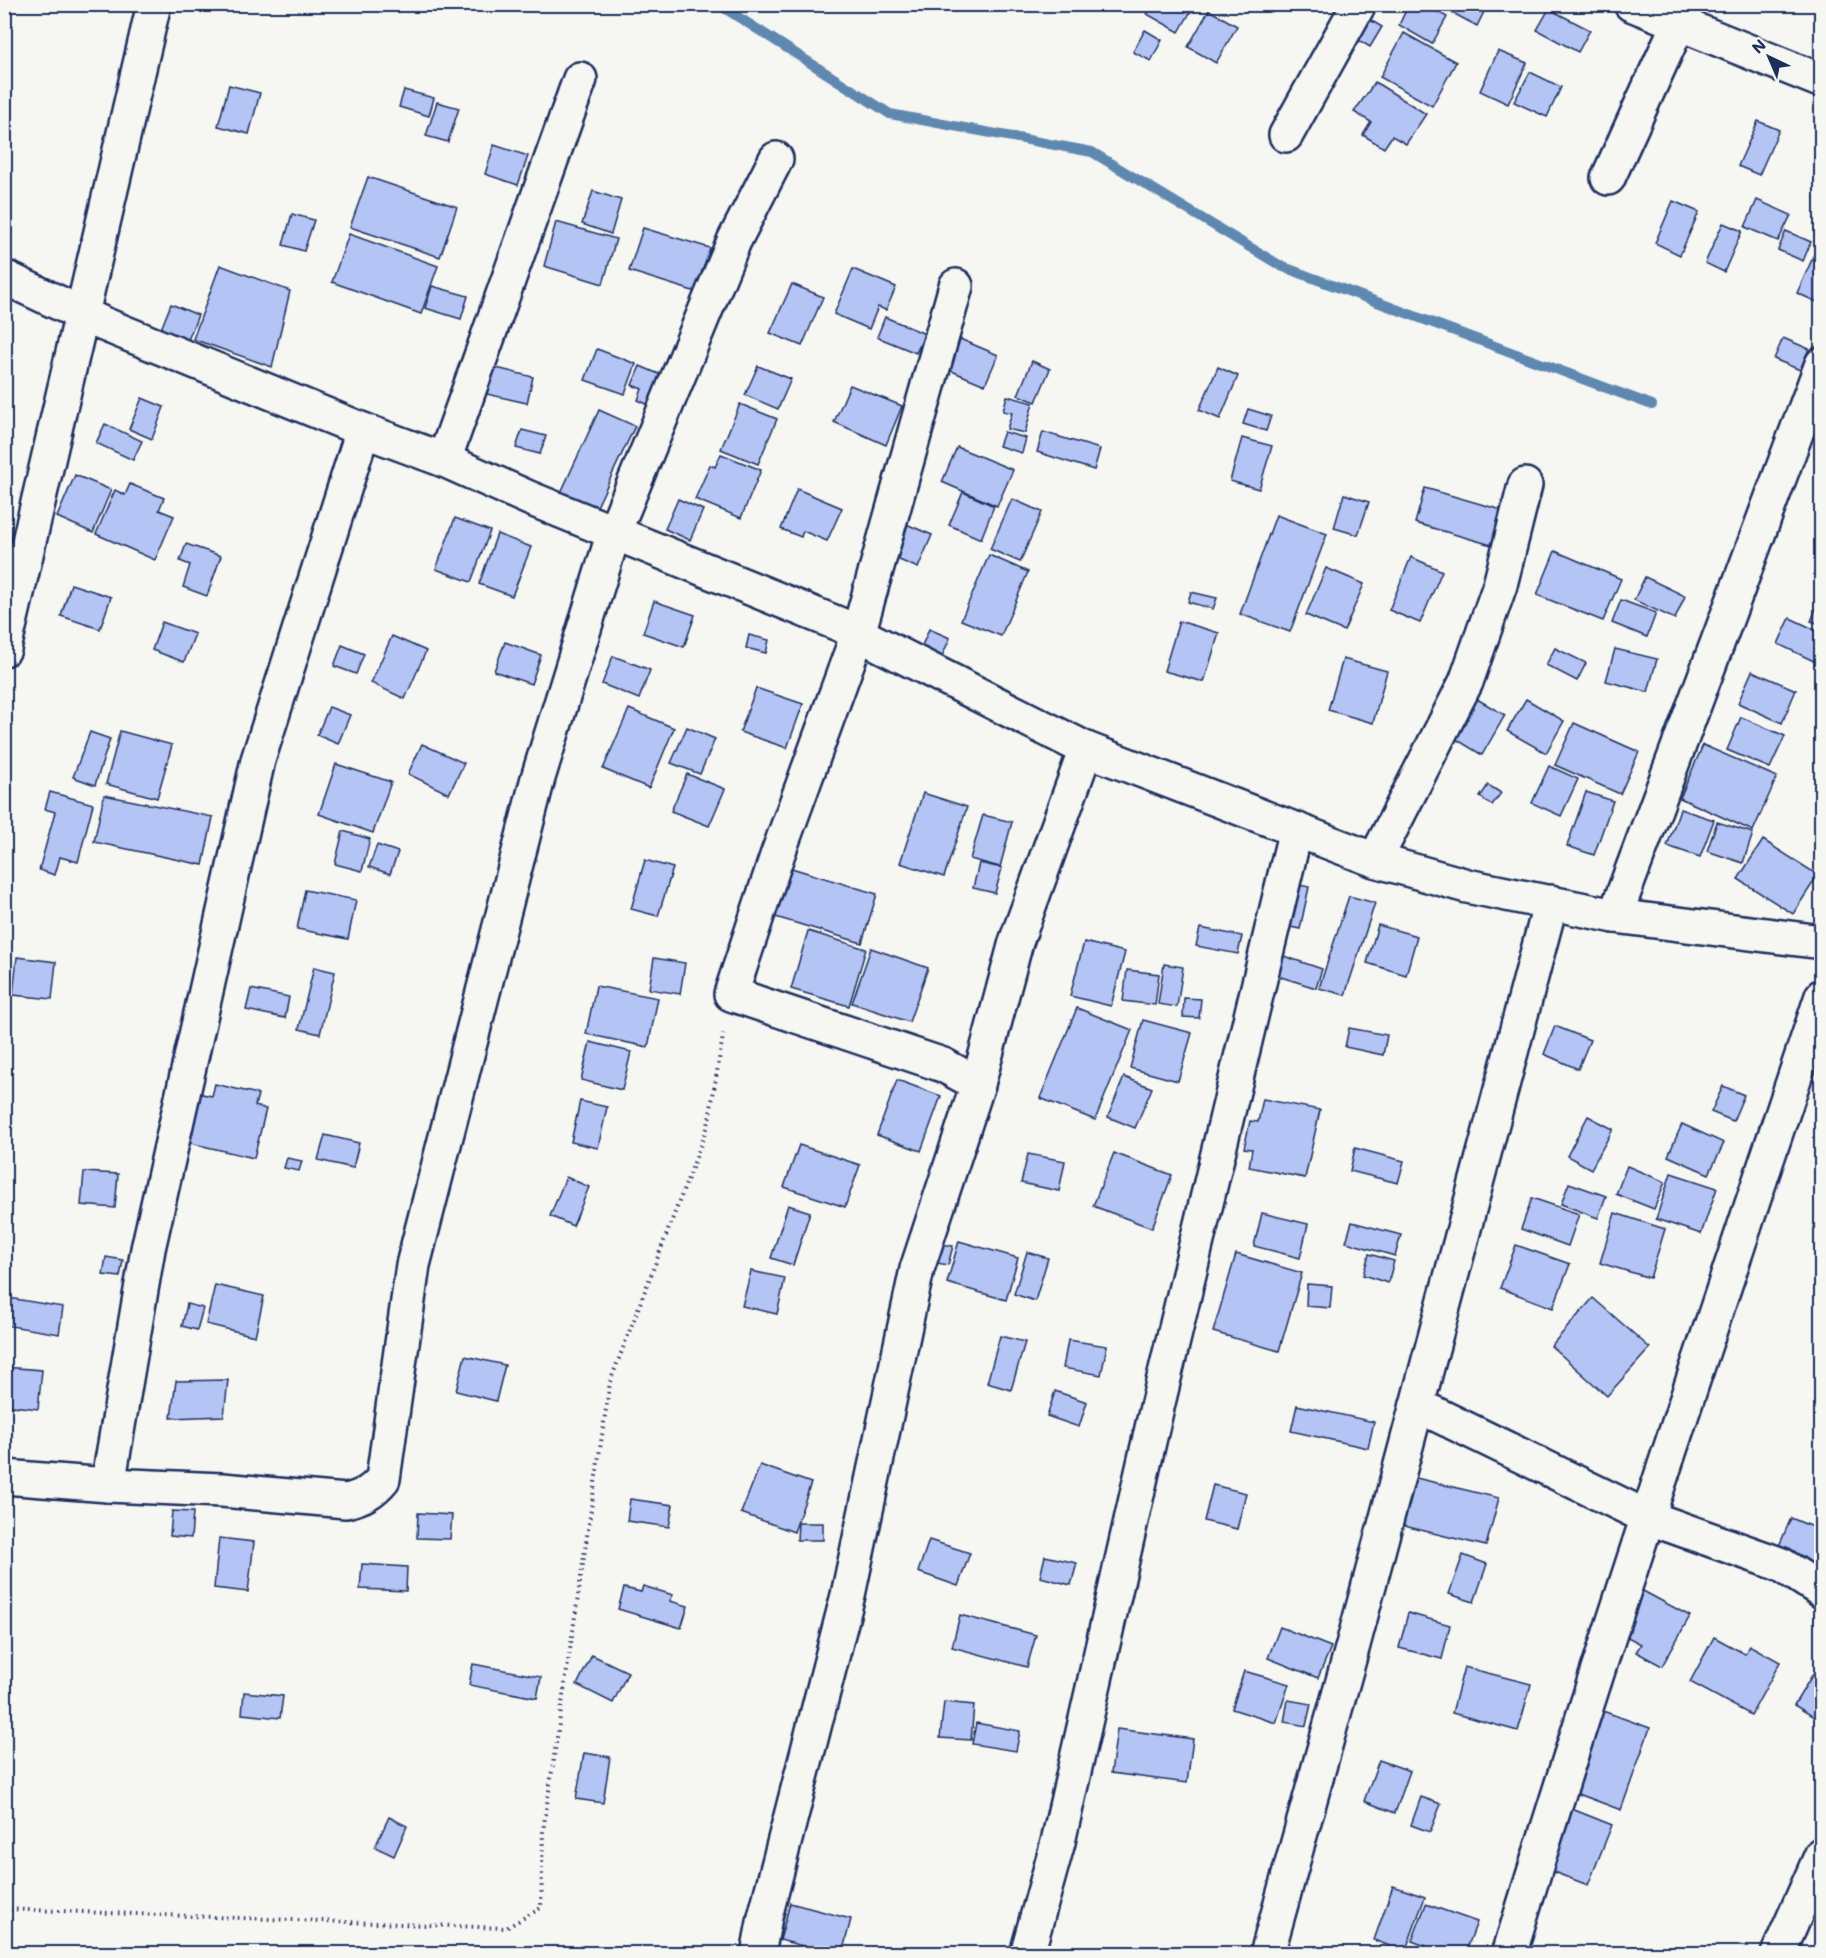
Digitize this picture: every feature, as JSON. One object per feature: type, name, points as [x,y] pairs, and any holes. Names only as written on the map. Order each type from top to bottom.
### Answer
[{"type":"street","points":[[4,649],[154,4]]},
{"type":"street","points":[[1286,135],[1359,4]]},
{"type":"street","points":[[1631,4],[1683,15],[1821,81]]},
{"type":"street","points":[[1608,178],[1683,15]]},
{"type":"street","points":[[444,460],[580,79]]},
{"type":"street","points":[[4,1477],[222,1490],[346,1502],[372,1492],[383,1479],[413,1265],[538,778],[614,532],[734,241],[776,159]]},
{"type":"street","points":[[4,277],[82,314],[363,430],[444,460],[858,634],[1086,749],[1375,860],[1467,886],[1615,916],[1821,942]]},
{"type":"street","points":[[956,286],[858,634],[777,856],[731,994],[943,1065],[978,1083]]},
{"type":"street","points":[[1615,916],[1821,364]]},
{"type":"street","points":[[108,1485],[148,1249],[258,760],[363,430]]},
{"type":"street","points":[[1375,860],[1466,682],[1500,585],[1525,485]]},
{"type":"street","points":[[758,1953],[765,1917],[848,1595],[917,1269],[978,1083],[1016,942],[1086,749]]},
{"type":"street","points":[[1027,1953],[1058,1842],[1153,1424],[1296,828]]},
{"type":"street","points":[[1267,1953],[1417,1405],[1551,902]]},
{"type":"street","points":[[1509,1953],[1647,1517],[1821,996]]},
{"type":"street","points":[[1417,1405],[1647,1517],[1782,1565],[1821,1591]]},
{"type":"street","points":[[1778,1953],[1821,1854]]},
{"type":"path","points":[[4,1909],[506,1928],[541,1908],[543,1831],[610,1382],[708,1126],[731,994]]},
{"type":"building","points":[[1152,4],[1195,4],[1179,32],[1147,14]]},
{"type":"building","points":[[1400,4],[1424,4],[1447,17],[1432,44],[1399,25],[1407,8]]},
{"type":"building","points":[[1436,4],[1488,4],[1477,26]]},
{"type":"building","points":[[1549,9],[1590,30],[1578,52],[1537,30]]},
{"type":"building","points":[[1209,10],[1237,26],[1216,63],[1188,47]]},
{"type":"building","points":[[1357,12],[1382,27],[1370,47],[1345,32]]},
{"type":"building","points":[[1145,30],[1162,40],[1151,61],[1133,52]]},
{"type":"building","points":[[1404,33],[1456,62],[1432,106],[1380,77]]},
{"type":"building","points":[[1498,51],[1527,63],[1508,104],[1480,91]]},
{"type":"building","points":[[1530,72],[1561,87],[1547,117],[1514,102]]},
{"type":"building","points":[[1375,82],[1426,114],[1406,144],[1392,136],[1384,148],[1363,135],[1371,122],[1354,112]]},
{"type":"building","points":[[229,85],[260,93],[249,134],[218,126]]},
{"type":"building","points":[[404,90],[434,98],[429,116],[399,107]]},
{"type":"building","points":[[437,102],[459,108],[448,142],[426,136]]},
{"type":"building","points":[[1758,121],[1779,130],[1759,175],[1738,166]]},
{"type":"building","points":[[494,145],[528,156],[518,185],[485,174]]},
{"type":"building","points":[[368,177],[457,207],[440,257],[350,227]]},
{"type":"building","points":[[593,191],[621,200],[611,234],[582,224]]},
{"type":"building","points":[[1757,200],[1791,215],[1778,241],[1745,227]]},
{"type":"building","points":[[1673,201],[1699,212],[1680,255],[1655,243]]},
{"type":"building","points":[[292,214],[314,220],[304,251],[283,245]]},
{"type":"building","points":[[556,222],[616,239],[603,284],[544,266]]},
{"type":"building","points":[[1723,223],[1742,231],[1724,272],[1705,263]]},
{"type":"building","points":[[643,228],[710,248],[696,292],[629,271]]},
{"type":"building","points":[[1786,231],[1811,242],[1803,261],[1778,250]]},
{"type":"building","points":[[349,234],[438,266],[421,314],[332,282]]},
{"type":"building","points":[[1818,246],[1822,248],[1822,292],[1817,302],[1797,293]]},
{"type":"building","points":[[220,265],[290,291],[272,367],[193,339]]},
{"type":"building","points":[[853,269],[896,287],[886,310],[878,307],[869,329],[834,314]]},
{"type":"building","points":[[792,284],[823,297],[802,346],[770,333]]},
{"type":"building","points":[[432,286],[468,296],[461,319],[425,308]]},
{"type":"building","points":[[171,304],[198,315],[188,340],[161,329]]},
{"type":"building","points":[[885,317],[925,334],[916,353],[877,337]]},
{"type":"building","points":[[1783,338],[1809,349],[1800,370],[1774,359]]},
{"type":"building","points":[[960,339],[998,355],[985,385],[947,369]]},
{"type":"building","points":[[597,349],[636,364],[625,394],[585,380]]},
{"type":"building","points":[[1032,361],[1050,369],[1036,402],[1018,395]]},
{"type":"building","points":[[488,366],[533,377],[527,403],[482,393]]},
{"type":"building","points":[[640,366],[666,377],[653,407],[638,400],[642,389],[632,385]]},
{"type":"building","points":[[758,366],[791,379],[778,409],[745,395]]},
{"type":"building","points":[[1218,367],[1238,376],[1220,419],[1199,410]]},
{"type":"building","points":[[850,385],[902,406],[886,445],[834,422]]},
{"type":"building","points":[[1007,396],[1033,403],[1025,433],[1007,429],[1012,413],[1003,411]]},
{"type":"building","points":[[142,398],[164,407],[152,439],[129,429]]},
{"type":"building","points":[[740,404],[777,419],[758,464],[721,449]]},
{"type":"building","points":[[1248,409],[1271,416],[1266,431],[1243,424]]},
{"type":"building","points":[[599,410],[635,426],[594,513],[559,497]]},
{"type":"building","points":[[105,424],[142,441],[133,460],[96,443]]},
{"type":"building","points":[[522,430],[546,436],[540,454],[516,448]]},
{"type":"building","points":[[1004,432],[1026,438],[1022,453],[999,446]]},
{"type":"building","points":[[1043,432],[1100,449],[1094,470],[1037,452]]},
{"type":"building","points":[[1242,438],[1272,446],[1259,489],[1230,481]]},
{"type":"building","points":[[957,447],[1013,470],[997,506],[942,482]]},
{"type":"building","points":[[721,454],[761,470],[741,518],[695,499],[710,465],[715,467]]},
{"type":"building","points":[[75,475],[111,490],[93,533],[57,517]]},
{"type":"building","points":[[130,484],[164,498],[159,510],[174,516],[155,560],[96,534],[115,490],[125,495]]},
{"type":"building","points":[[1425,488],[1505,511],[1495,546],[1415,523]]},
{"type":"building","points":[[797,489],[842,508],[827,541],[803,531],[801,537],[781,529]]},
{"type":"building","points":[[963,492],[994,506],[981,539],[949,525]]},
{"type":"building","points":[[1344,494],[1369,502],[1358,535],[1334,528]]},
{"type":"building","points":[[678,499],[703,510],[690,540],[665,529]]},
{"type":"building","points":[[1012,499],[1042,512],[1020,562],[990,549]]},
{"type":"building","points":[[1276,515],[1327,534],[1290,632],[1240,614]]},
{"type":"building","points":[[455,518],[490,531],[471,582],[436,569]]},
{"type":"building","points":[[899,521],[932,535],[918,568],[885,554]]},
{"type":"building","points":[[497,534],[531,547],[512,596],[479,584]]},
{"type":"building","points":[[186,544],[221,556],[207,596],[183,587],[190,565],[180,561]]},
{"type":"building","points":[[1555,551],[1621,579],[1603,621],[1537,595]]},
{"type":"building","points":[[989,555],[1028,572],[1001,636],[961,620]]},
{"type":"building","points":[[1411,557],[1442,571],[1420,623],[1389,610]]},
{"type":"building","points":[[1326,568],[1364,584],[1344,631],[1306,615]]},
{"type":"building","points":[[1645,577],[1685,596],[1675,619],[1634,600]]},
{"type":"building","points":[[71,584],[111,597],[100,629],[61,616]]},
{"type":"building","points":[[1191,592],[1217,598],[1213,609],[1188,602]]},
{"type":"building","points":[[1822,596],[1822,625],[1811,621]]},
{"type":"building","points":[[1621,600],[1656,613],[1647,637],[1612,623]]},
{"type":"building","points":[[654,601],[695,615],[684,647],[643,633]]},
{"type":"building","points":[[1790,618],[1822,633],[1820,664],[1778,644]]},
{"type":"building","points":[[1179,621],[1219,633],[1204,682],[1164,671]]},
{"type":"building","points":[[162,622],[195,634],[184,662],[152,650]]},
{"type":"building","points":[[929,629],[950,638],[936,670],[916,660]]},
{"type":"building","points":[[749,635],[769,640],[766,653],[746,648]]},
{"type":"building","points":[[392,636],[426,651],[405,699],[371,683]]},
{"type":"building","points":[[505,642],[541,655],[531,684],[494,671]]},
{"type":"building","points":[[342,645],[364,654],[356,674],[334,666]]},
{"type":"building","points":[[1555,648],[1586,663],[1577,681],[1546,665]]},
{"type":"building","points":[[1615,649],[1657,659],[1648,692],[1606,681]]},
{"type":"building","points":[[613,656],[650,670],[639,699],[602,684]]},
{"type":"building","points":[[1343,659],[1387,671],[1373,723],[1328,710]]},
{"type":"building","points":[[1752,671],[1796,690],[1782,723],[1738,703]]},
{"type":"building","points":[[756,688],[803,704],[787,748],[740,732]]},
{"type":"building","points":[[1468,694],[1505,715],[1482,755],[1446,733]]},
{"type":"building","points":[[1526,699],[1564,721],[1546,753],[1507,731]]},
{"type":"building","points":[[329,707],[350,715],[338,744],[317,735]]},
{"type":"building","points":[[629,709],[674,728],[649,788],[603,769]]},
{"type":"building","points":[[1741,717],[1785,736],[1770,768],[1727,750]]},
{"type":"building","points":[[1574,723],[1639,752],[1620,794],[1555,765]]},
{"type":"building","points":[[687,727],[715,739],[700,774],[671,763]]},
{"type":"building","points":[[120,731],[172,745],[157,798],[106,784]]},
{"type":"building","points":[[90,732],[110,739],[95,785],[73,777]]},
{"type":"building","points":[[422,744],[464,763],[449,794],[408,774]]},
{"type":"building","points":[[1703,745],[1777,777],[1753,831],[1680,798]]},
{"type":"building","points":[[336,764],[391,782],[373,833],[319,814]]},
{"type":"building","points":[[1549,766],[1578,779],[1561,816],[1532,803]]},
{"type":"building","points":[[687,774],[725,789],[709,826],[671,811]]},
{"type":"building","points":[[1488,785],[1501,793],[1492,805],[1480,797]]},
{"type":"building","points":[[50,792],[93,804],[78,862],[60,857],[55,875],[39,870],[55,812],[45,809]]},
{"type":"building","points":[[1586,792],[1613,801],[1594,855],[1567,846]]},
{"type":"building","points":[[923,793],[967,807],[944,877],[900,863]]},
{"type":"building","points":[[104,795],[213,817],[203,865],[94,842]]},
{"type":"building","points":[[1680,809],[1714,820],[1700,857],[1667,846]]},
{"type":"building","points":[[983,815],[1012,822],[1000,867],[970,859]]},
{"type":"building","points":[[1717,822],[1753,833],[1743,863],[1707,851]]},
{"type":"building","points":[[343,831],[370,839],[362,871],[335,864]]},
{"type":"building","points":[[1763,840],[1818,875],[1793,914],[1738,879]]},
{"type":"building","points":[[377,845],[398,852],[390,874],[369,867]]},
{"type":"building","points":[[645,860],[673,868],[658,916],[631,909]]},
{"type":"building","points":[[979,863],[1002,868],[995,893],[973,888]]},
{"type":"building","points":[[785,866],[877,894],[862,943],[769,915]]},
{"type":"building","points":[[1290,883],[1309,887],[1300,929],[1281,925]]},
{"type":"building","points":[[305,890],[356,900],[348,939],[297,929]]},
{"type":"building","points":[[1349,896],[1375,903],[1345,995],[1319,988]]},
{"type":"building","points":[[1378,925],[1417,936],[1406,975],[1367,963]]},
{"type":"building","points":[[1200,928],[1242,936],[1238,954],[1196,946]]},
{"type":"building","points":[[808,931],[866,949],[849,1006],[791,989]]},
{"type":"building","points":[[1084,942],[1125,952],[1111,1006],[1070,996]]},
{"type":"building","points":[[871,948],[928,968],[909,1022],[852,1003]]},
{"type":"building","points":[[1272,952],[1322,969],[1316,988],[1265,972]]},
{"type":"building","points":[[17,957],[56,962],[52,999],[13,995]]},
{"type":"building","points":[[654,958],[685,963],[680,994],[649,989]]},
{"type":"building","points":[[1164,964],[1183,967],[1177,1007],[1158,1004]]},
{"type":"building","points":[[314,967],[335,972],[320,1034],[299,1029]]},
{"type":"building","points":[[1127,970],[1159,974],[1155,1005],[1123,1001]]},
{"type":"building","points":[[596,986],[658,998],[648,1047],[586,1034]]},
{"type":"building","points":[[251,989],[289,997],[285,1018],[246,1010]]},
{"type":"building","points":[[1184,998],[1201,999],[1199,1018],[1183,1017]]},
{"type":"building","points":[[1077,1008],[1132,1030],[1095,1120],[1040,1098]]},
{"type":"building","points":[[1143,1020],[1192,1033],[1178,1081],[1130,1068]]},
{"type":"building","points":[[1555,1026],[1590,1040],[1578,1069],[1544,1054]]},
{"type":"building","points":[[1349,1028],[1387,1035],[1383,1055],[1345,1047]]},
{"type":"building","points":[[590,1042],[631,1052],[622,1090],[581,1080]]},
{"type":"building","points":[[1124,1077],[1152,1088],[1135,1128],[1108,1117]]},
{"type":"building","points":[[897,1080],[941,1096],[921,1151],[877,1135]]},
{"type":"building","points":[[215,1084],[258,1094],[255,1106],[266,1109],[254,1158],[186,1142],[197,1093],[212,1096]]},
{"type":"building","points":[[1723,1086],[1744,1095],[1733,1121],[1711,1112]]},
{"type":"building","points":[[1263,1099],[1320,1110],[1305,1178],[1249,1167],[1252,1149],[1244,1148],[1250,1121],[1258,1122]]},
{"type":"building","points":[[580,1101],[607,1107],[598,1148],[571,1142]]},
{"type":"building","points":[[1588,1116],[1613,1129],[1591,1169],[1567,1156]]},
{"type":"building","points":[[1682,1124],[1724,1143],[1709,1174],[1668,1156]]},
{"type":"building","points":[[325,1135],[359,1143],[353,1168],[318,1160]]},
{"type":"building","points":[[799,1145],[860,1165],[845,1207],[784,1187]]},
{"type":"building","points":[[1355,1148],[1404,1161],[1398,1183],[1350,1171]]},
{"type":"building","points":[[1114,1153],[1172,1175],[1152,1228],[1093,1206]]},
{"type":"building","points":[[1028,1154],[1065,1161],[1059,1191],[1021,1183]]},
{"type":"building","points":[[287,1158],[302,1161],[299,1171],[284,1168]]},
{"type":"building","points":[[1627,1166],[1665,1182],[1654,1209],[1616,1194]]},
{"type":"building","points":[[84,1172],[118,1174],[115,1208],[81,1205]]},
{"type":"building","points":[[1671,1173],[1717,1188],[1701,1234],[1656,1219]]},
{"type":"building","points":[[566,1177],[589,1187],[573,1226],[550,1216]]},
{"type":"building","points":[[1569,1183],[1606,1196],[1598,1218],[1561,1204]]},
{"type":"building","points":[[1532,1198],[1579,1214],[1568,1246],[1521,1229]]},
{"type":"building","points":[[788,1205],[810,1212],[793,1265],[771,1258]]},
{"type":"building","points":[[1262,1213],[1308,1224],[1300,1258],[1254,1246]]},
{"type":"building","points":[[1615,1213],[1665,1229],[1650,1278],[1600,1263]]},
{"type":"building","points":[[1352,1222],[1401,1235],[1395,1256],[1346,1242]]},
{"type":"building","points":[[959,1241],[1018,1258],[1006,1300],[947,1283]]},
{"type":"building","points":[[936,1243],[953,1246],[948,1265],[931,1262]]},
{"type":"building","points":[[1516,1245],[1570,1264],[1553,1308],[1500,1288]]},
{"type":"building","points":[[1027,1252],[1048,1258],[1035,1301],[1014,1294]]},
{"type":"building","points":[[1236,1254],[1302,1273],[1279,1351],[1213,1332]]},
{"type":"building","points":[[1369,1254],[1394,1261],[1388,1283],[1363,1275]]},
{"type":"building","points":[[106,1257],[123,1260],[120,1277],[103,1275]]},
{"type":"building","points":[[751,1271],[785,1278],[777,1314],[742,1306]]},
{"type":"building","points":[[1307,1284],[1332,1286],[1330,1308],[1306,1306]]},
{"type":"building","points":[[215,1285],[264,1296],[255,1336],[206,1324]]},
{"type":"building","points":[[9,1298],[63,1307],[59,1334],[4,1325]]},
{"type":"building","points":[[1593,1298],[1650,1348],[1607,1396],[1551,1346]]},
{"type":"building","points":[[187,1304],[203,1308],[197,1330],[182,1326]]},
{"type":"building","points":[[1000,1336],[1025,1342],[1011,1390],[987,1383]]},
{"type":"building","points":[[1068,1340],[1107,1346],[1101,1375],[1063,1368]]},
{"type":"building","points":[[465,1356],[505,1365],[496,1401],[456,1391]]},
{"type":"building","points":[[4,1367],[42,1370],[38,1409],[4,1405]]},
{"type":"building","points":[[228,1380],[224,1416],[171,1418],[176,1381]]},
{"type":"building","points":[[1055,1391],[1087,1402],[1079,1427],[1047,1416]]},
{"type":"building","points":[[1297,1405],[1374,1422],[1368,1448],[1291,1431]]},
{"type":"building","points":[[760,1465],[811,1483],[794,1532],[741,1513]]},
{"type":"building","points":[[1408,1476],[1499,1498],[1486,1546],[1396,1524]]},
{"type":"building","points":[[1213,1485],[1246,1493],[1237,1529],[1204,1521]]},
{"type":"building","points":[[630,1499],[673,1505],[669,1527],[627,1521]]},
{"type":"building","points":[[172,1511],[193,1512],[191,1538],[170,1536]]},
{"type":"building","points":[[418,1513],[452,1515],[450,1539],[417,1538]]},
{"type":"building","points":[[1791,1518],[1822,1531],[1820,1572],[1776,1553]]},
{"type":"building","points":[[798,1523],[823,1523],[823,1540],[797,1540]]},
{"type":"building","points":[[219,1538],[254,1542],[248,1592],[214,1588]]},
{"type":"building","points":[[929,1540],[970,1553],[958,1586],[918,1572]]},
{"type":"building","points":[[1463,1555],[1487,1564],[1474,1602],[1449,1594]]},
{"type":"building","points":[[1045,1556],[1077,1563],[1071,1585],[1040,1577]]},
{"type":"building","points":[[362,1564],[407,1567],[406,1591],[360,1589]]},
{"type":"building","points":[[643,1586],[673,1595],[670,1601],[688,1606],[681,1628],[618,1609],[624,1588],[641,1592]]},
{"type":"building","points":[[1643,1591],[1690,1616],[1662,1666],[1636,1652],[1641,1644],[1620,1633],[1637,1596],[1639,1598]]},
{"type":"building","points":[[1408,1613],[1450,1625],[1442,1659],[1399,1648]]},
{"type":"building","points":[[960,1615],[1036,1635],[1027,1667],[952,1647]]},
{"type":"building","points":[[1280,1627],[1331,1647],[1318,1678],[1268,1658]]},
{"type":"building","points":[[1714,1637],[1745,1654],[1749,1645],[1780,1662],[1751,1715],[1690,1682]]},
{"type":"building","points":[[592,1655],[628,1672],[613,1703],[577,1685]]},
{"type":"building","points":[[1822,1659],[1822,1722],[1794,1705]]},
{"type":"building","points":[[473,1664],[541,1677],[537,1698],[469,1685]]},
{"type":"building","points":[[1464,1667],[1531,1684],[1518,1731],[1452,1713]]},
{"type":"building","points":[[1244,1671],[1289,1684],[1276,1723],[1232,1709]]},
{"type":"building","points":[[244,1692],[283,1696],[280,1718],[242,1714]]},
{"type":"building","points":[[1288,1700],[1311,1704],[1306,1726],[1284,1722]]},
{"type":"building","points":[[944,1702],[974,1705],[971,1740],[940,1738]]},
{"type":"building","points":[[1600,1710],[1650,1728],[1621,1810],[1565,1789]]},
{"type":"building","points":[[976,1723],[1020,1731],[1016,1751],[972,1744]]},
{"type":"building","points":[[1117,1729],[1193,1739],[1187,1783],[1111,1773]]},
{"type":"building","points":[[584,1753],[610,1757],[603,1803],[576,1799]]},
{"type":"building","points":[[1379,1760],[1410,1771],[1395,1813],[1364,1801]]},
{"type":"building","points":[[1421,1797],[1441,1804],[1430,1832],[1411,1825]]},
{"type":"building","points":[[1572,1809],[1612,1825],[1588,1885],[1548,1870]]},
{"type":"building","points":[[389,1817],[407,1826],[394,1856],[375,1847]]},
{"type":"building","points":[[1393,1886],[1425,1897],[1405,1952],[1374,1940]]},
{"type":"building","points":[[790,1903],[851,1919],[842,1954],[833,1954],[780,1940]]},
{"type":"building","points":[[1426,1904],[1477,1922],[1465,1954],[1447,1954],[1412,1941]]},
{"type":"waterway","points":[[718,4],[890,114],[1092,152],[1281,266],[1652,405]]}]
